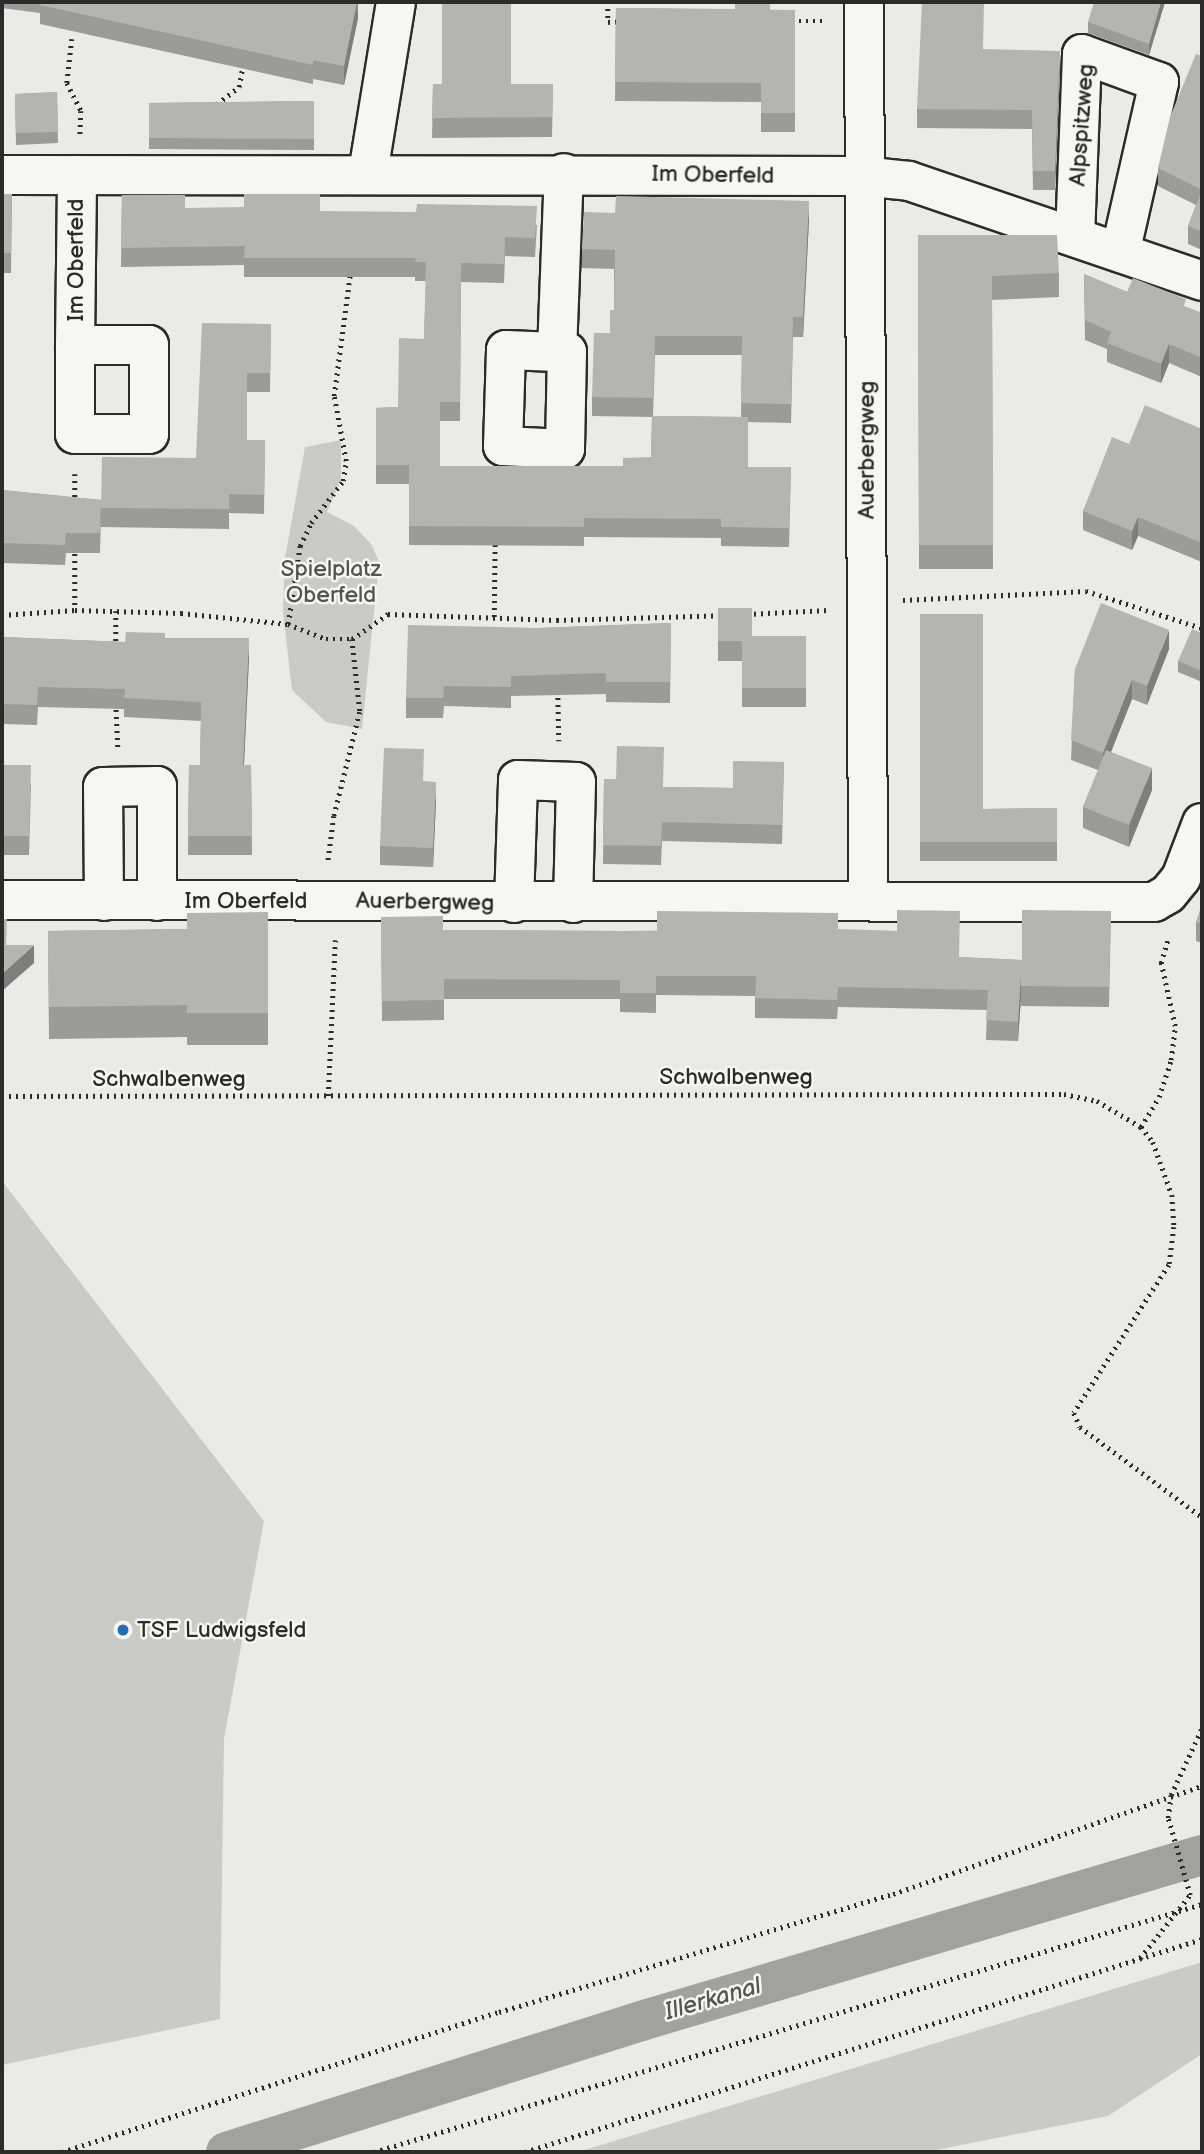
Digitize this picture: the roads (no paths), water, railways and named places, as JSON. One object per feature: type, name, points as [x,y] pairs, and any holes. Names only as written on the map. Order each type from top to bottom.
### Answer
[{"type":"street","points":[[368,173],[396,2]]},
{"type":"street","name":"Auerbergweg","points":[[863,11],[861,176],[868,605],[869,898]]},
{"type":"street","name":"Alpspitzweg","points":[[1075,237],[1082,54],[1159,82],[1119,253]]},
{"type":"street","points":[[557,352],[564,173]]},
{"type":"street","name":"Im Oberfeld","points":[[2,175],[564,173],[861,176]]},
{"type":"street","name":"Im Oberfeld","points":[[75,345],[149,345],[149,434],[75,434],[75,345],[77,175]]},
{"type":"street","points":[[861,176],[909,181],[1202,281]]},
{"type":"street","name":"Auerbergweg","points":[[514,903],[518,780],[576,782],[573,903]]},
{"type":"street","name":"Im Oberfeld","points":[[104,901],[103,787],[157,786],[157,901]]},
{"type":"street","name":"Auerbergweg","points":[[335,901],[573,903],[869,898],[1154,902],[1168,894],[1181,878],[1202,823]]},
{"type":"street","name":"Im Oberfeld","points":[[2,900],[335,901]]},
{"type":"waterway","name":"Illerkanal","points":[[226,2152],[641,2021],[1202,1855]]},
{"type":"place","name":"TSF Ludwigsfeld","points":[[123,1630]]},
{"type":"park label","name":"Spielplatz Oberfeld","points":[[331,582]]}]
